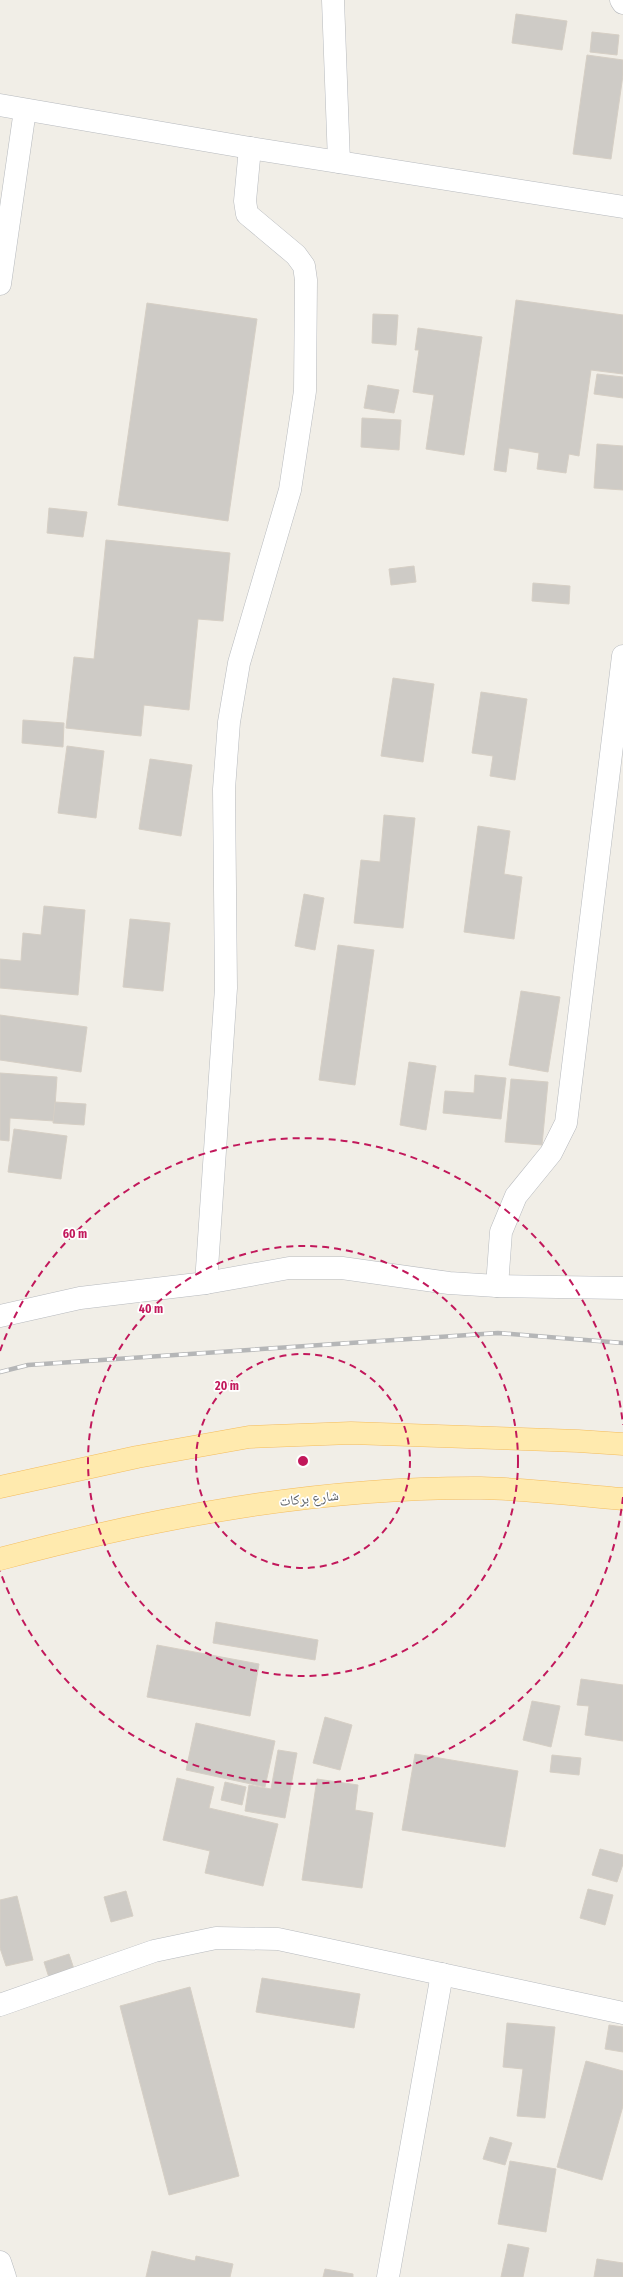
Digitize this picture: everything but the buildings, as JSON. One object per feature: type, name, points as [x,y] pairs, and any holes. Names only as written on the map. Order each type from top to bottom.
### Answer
[{"type":"main road","points":[[0,1487],[137,1457],[249,1437],[351,1433],[578,1440],[623,1444]]},
{"type":"main road","name":"شارع بركات","points":[[0,1559],[46,1546],[246,1505],[383,1491],[482,1488],[623,1499]]},
{"type":"street","points":[[333,0],[339,162]]},
{"type":"street","points":[[0,105],[250,148],[623,207]]},
{"type":"street","points":[[0,284],[25,110]]},
{"type":"street","points":[[206,1284],[226,988],[224,789],[229,722],[239,663],[290,490],[305,391],[306,280],[304,266],[296,255],[247,214],[246,201],[250,148]]},
{"type":"street","points":[[497,1286],[501,1232],[516,1196],[551,1153],[566,1123],[623,656]]},
{"type":"street","points":[[0,1316],[80,1298],[206,1284],[288,1268],[342,1268],[449,1283],[497,1286],[623,1288]]},
{"type":"street","points":[[0,2005],[154,1951],[216,1938],[278,1939],[623,2013]]},
{"type":"street","points":[[388,2277],[442,1974]]},
{"type":"street","points":[[0,2262],[5,2277]]},
{"type":"railway","points":[[0,1372],[28,1365],[498,1333],[623,1343]]}]
